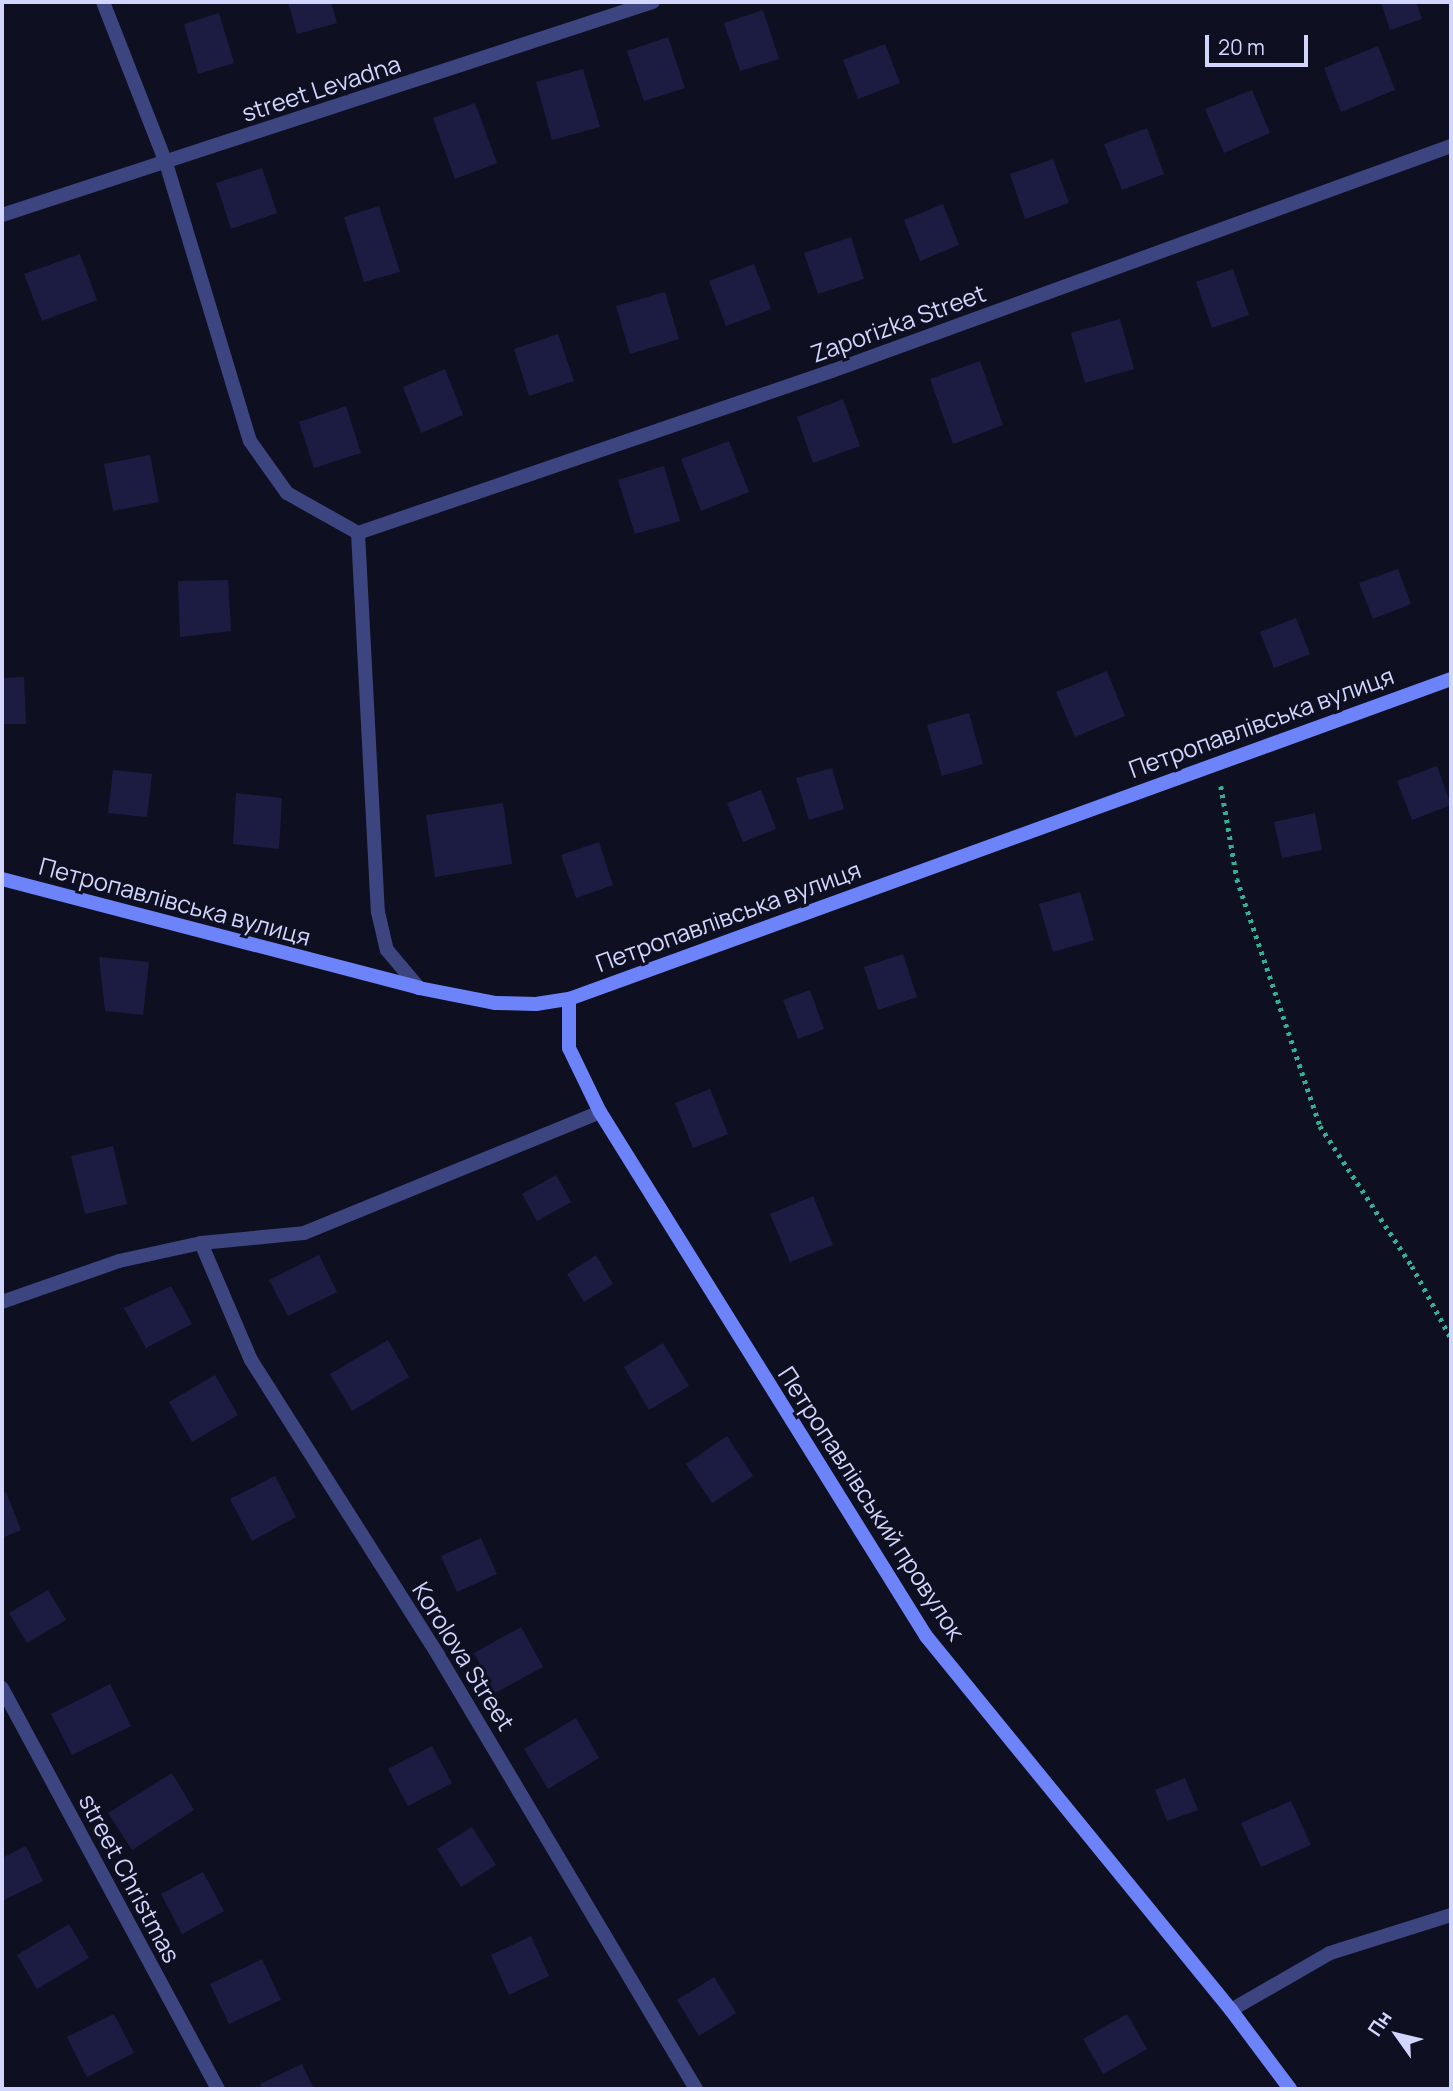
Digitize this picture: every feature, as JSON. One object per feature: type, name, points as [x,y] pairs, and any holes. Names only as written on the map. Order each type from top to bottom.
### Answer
[{"type":"street","points":[[103,2],[166,163],[250,441],[287,493],[358,533],[378,912],[387,950],[419,988]]},
{"type":"street","name":"street Levadna","points":[[2,215],[653,2]]},
{"type":"street","name":"Zaporizka Street","points":[[358,533],[832,371],[1451,146]]},
{"type":"street","name":"Петропавлівська вулиця","points":[[2,879],[419,988],[495,1003],[536,1004],[569,999],[1222,759],[1451,679]]},
{"type":"street","name":"Петропавлівський провулок","points":[[569,999],[569,1048],[600,1112],[926,1636],[1231,2010],[1290,2089]]},
{"type":"street","points":[[2,1302],[119,1261],[201,1243],[304,1233],[600,1112]]},
{"type":"street","name":"Korolova Street","points":[[201,1243],[251,1360],[438,1656],[696,2089]]},
{"type":"street","name":"street Christmas","points":[[2,1688],[218,2089]]},
{"type":"street","points":[[1231,2010],[1329,1953],[1451,1915]]},
{"type":"path","points":[[1222,759],[1221,786],[1237,879],[1320,1126],[1412,1266],[1451,1338]]},
{"type":"building","points":[[288,2],[331,2],[337,23],[297,34]]},
{"type":"building","points":[[1381,2],[1416,2],[1422,19],[1390,30]]},
{"type":"building","points":[[763,10],[779,59],[740,71],[724,23]]},
{"type":"building","points":[[219,13],[234,63],[198,74],[184,24]]},
{"type":"building","points":[[668,37],[685,88],[644,101],[627,51]]},
{"type":"building","points":[[885,44],[900,83],[858,99],[843,60]]},
{"type":"building","points":[[1378,46],[1395,90],[1341,112],[1324,68]]},
{"type":"building","points":[[583,69],[600,127],[552,140],[536,82]]},
{"type":"building","points":[[1252,90],[1270,133],[1224,153],[1205,109]]},
{"type":"building","points":[[475,103],[497,163],[455,179],[433,118]]},
{"type":"building","points":[[1147,128],[1164,174],[1122,190],[1104,144]]},
{"type":"building","points":[[1053,159],[1069,203],[1025,219],[1010,174]]},
{"type":"building","points":[[262,168],[277,213],[231,229],[216,183]]},
{"type":"building","points":[[943,204],[959,245],[920,261],[904,220]]},
{"type":"building","points":[[379,206],[400,272],[364,282],[344,217]]},
{"type":"building","points":[[851,237],[864,279],[818,294],[804,253]]},
{"type":"building","points":[[80,254],[97,300],[42,321],[24,274]]},
{"type":"building","points":[[754,264],[771,309],[726,326],[709,281]]},
{"type":"building","points":[[1233,269],[1249,315],[1212,328],[1196,282]]},
{"type":"building","points":[[665,292],[679,339],[630,354],[616,306]]},
{"type":"building","points":[[1120,319],[1134,369],[1085,383],[1071,333]]},
{"type":"building","points":[[558,334],[574,381],[529,396],[514,349]]},
{"type":"building","points":[[980,361],[1003,425],[953,444],[930,379]]},
{"type":"building","points":[[445,369],[463,415],[421,433],[403,387]]},
{"type":"building","points":[[843,399],[860,446],[813,463],[797,417]]},
{"type":"building","points":[[346,406],[361,453],[314,468],[299,422]]},
{"type":"building","points":[[729,441],[749,492],[701,511],[681,459]]},
{"type":"building","points":[[150,455],[159,502],[113,511],[104,464]]},
{"type":"building","points":[[664,466],[680,521],[635,534],[618,480]]},
{"type":"building","points":[[1398,569],[1411,604],[1373,619],[1359,583]]},
{"type":"building","points":[[228,580],[231,631],[180,637],[178,581]]},
{"type":"building","points":[[1296,618],[1310,654],[1274,668],[1260,632]]},
{"type":"building","points":[[1107,671],[1125,716],[1075,737],[1056,692]]},
{"type":"building","points":[[24,677],[26,724],[2,724],[2,678]]},
{"type":"building","points":[[969,713],[983,764],[942,776],[927,725]]},
{"type":"building","points":[[1437,766],[1451,805],[1412,820],[1397,781]]},
{"type":"building","points":[[832,768],[844,809],[809,820],[796,778]]},
{"type":"building","points":[[113,770],[152,774],[147,817],[108,813]]},
{"type":"building","points":[[761,790],[776,829],[743,842],[727,803]]},
{"type":"building","points":[[236,793],[282,798],[279,849],[233,844]]},
{"type":"building","points":[[503,803],[512,864],[435,877],[426,815]]},
{"type":"building","points":[[1315,813],[1322,850],[1282,858],[1274,822]]},
{"type":"building","points":[[599,842],[613,885],[576,898],[561,855]]},
{"type":"building","points":[[1080,892],[1094,940],[1053,952],[1039,904]]},
{"type":"building","points":[[903,954],[917,997],[878,1010],[864,967]]},
{"type":"building","points":[[99,957],[149,962],[143,1015],[105,1011]]},
{"type":"building","points":[[810,990],[824,1029],[798,1039],[783,1000]]},
{"type":"building","points":[[710,1089],[728,1134],[693,1148],[675,1103]]},
{"type":"building","points":[[113,1146],[127,1204],[85,1214],[71,1156]]},
{"type":"building","points":[[556,1175],[571,1202],[537,1221],[522,1194]]},
{"type":"building","points":[[813,1196],[833,1245],[790,1262],[770,1214]]},
{"type":"building","points":[[319,1255],[337,1292],[288,1316],[269,1280]]},
{"type":"building","points":[[596,1255],[613,1284],[584,1302],[567,1274]]},
{"type":"building","points":[[171,1286],[192,1324],[146,1348],[124,1308]]},
{"type":"building","points":[[388,1340],[409,1377],[352,1411],[330,1374]]},
{"type":"building","points":[[663,1343],[689,1386],[649,1410],[624,1367]]},
{"type":"building","points":[[215,1375],[238,1415],[192,1442],[169,1402]]},
{"type":"building","points":[[727,1436],[753,1476],[712,1503],[686,1464]]},
{"type":"building","points":[[275,1476],[296,1517],[252,1541],[230,1499]]},
{"type":"building","points":[[6,1492],[21,1530],[2,1538],[2,1494]]},
{"type":"building","points":[[481,1538],[497,1574],[457,1592],[441,1556]]},
{"type":"building","points":[[48,1590],[66,1620],[27,1643],[9,1613]]},
{"type":"building","points":[[521,1627],[543,1667],[495,1693],[474,1653]]},
{"type":"building","points":[[110,1684],[131,1726],[72,1755],[51,1714]]},
{"type":"building","points":[[576,1718],[599,1758],[548,1789],[524,1749]]},
{"type":"building","points":[[432,1746],[452,1783],[408,1806],[388,1769]]},
{"type":"building","points":[[172,1773],[194,1810],[132,1850],[108,1813]]},
{"type":"building","points":[[1185,1778],[1198,1810],[1167,1821],[1155,1790]]},
{"type":"building","points":[[1291,1801],[1311,1845],[1261,1867],[1241,1823]]},
{"type":"building","points":[[472,1827],[496,1865],[461,1887],[437,1849]]},
{"type":"building","points":[[26,1846],[43,1881],[2,1901],[2,1858]]},
{"type":"building","points":[[203,1872],[224,1911],[182,1934],[161,1894]]},
{"type":"building","points":[[69,1924],[89,1958],[37,1989],[17,1955]]},
{"type":"building","points":[[531,1936],[549,1976],[509,1995],[491,1955]]},
{"type":"building","points":[[262,1959],[281,2000],[229,2024],[210,1984]]},
{"type":"building","points":[[714,1977],[736,2013],[699,2036],[677,2000]]},
{"type":"building","points":[[114,2014],[134,2053],[87,2077],[67,2037]]},
{"type":"building","points":[[1127,2014],[1147,2049],[1103,2074],[1083,2039]]},
{"type":"building","points":[[302,2064],[314,2089],[262,2089],[260,2084]]}]
